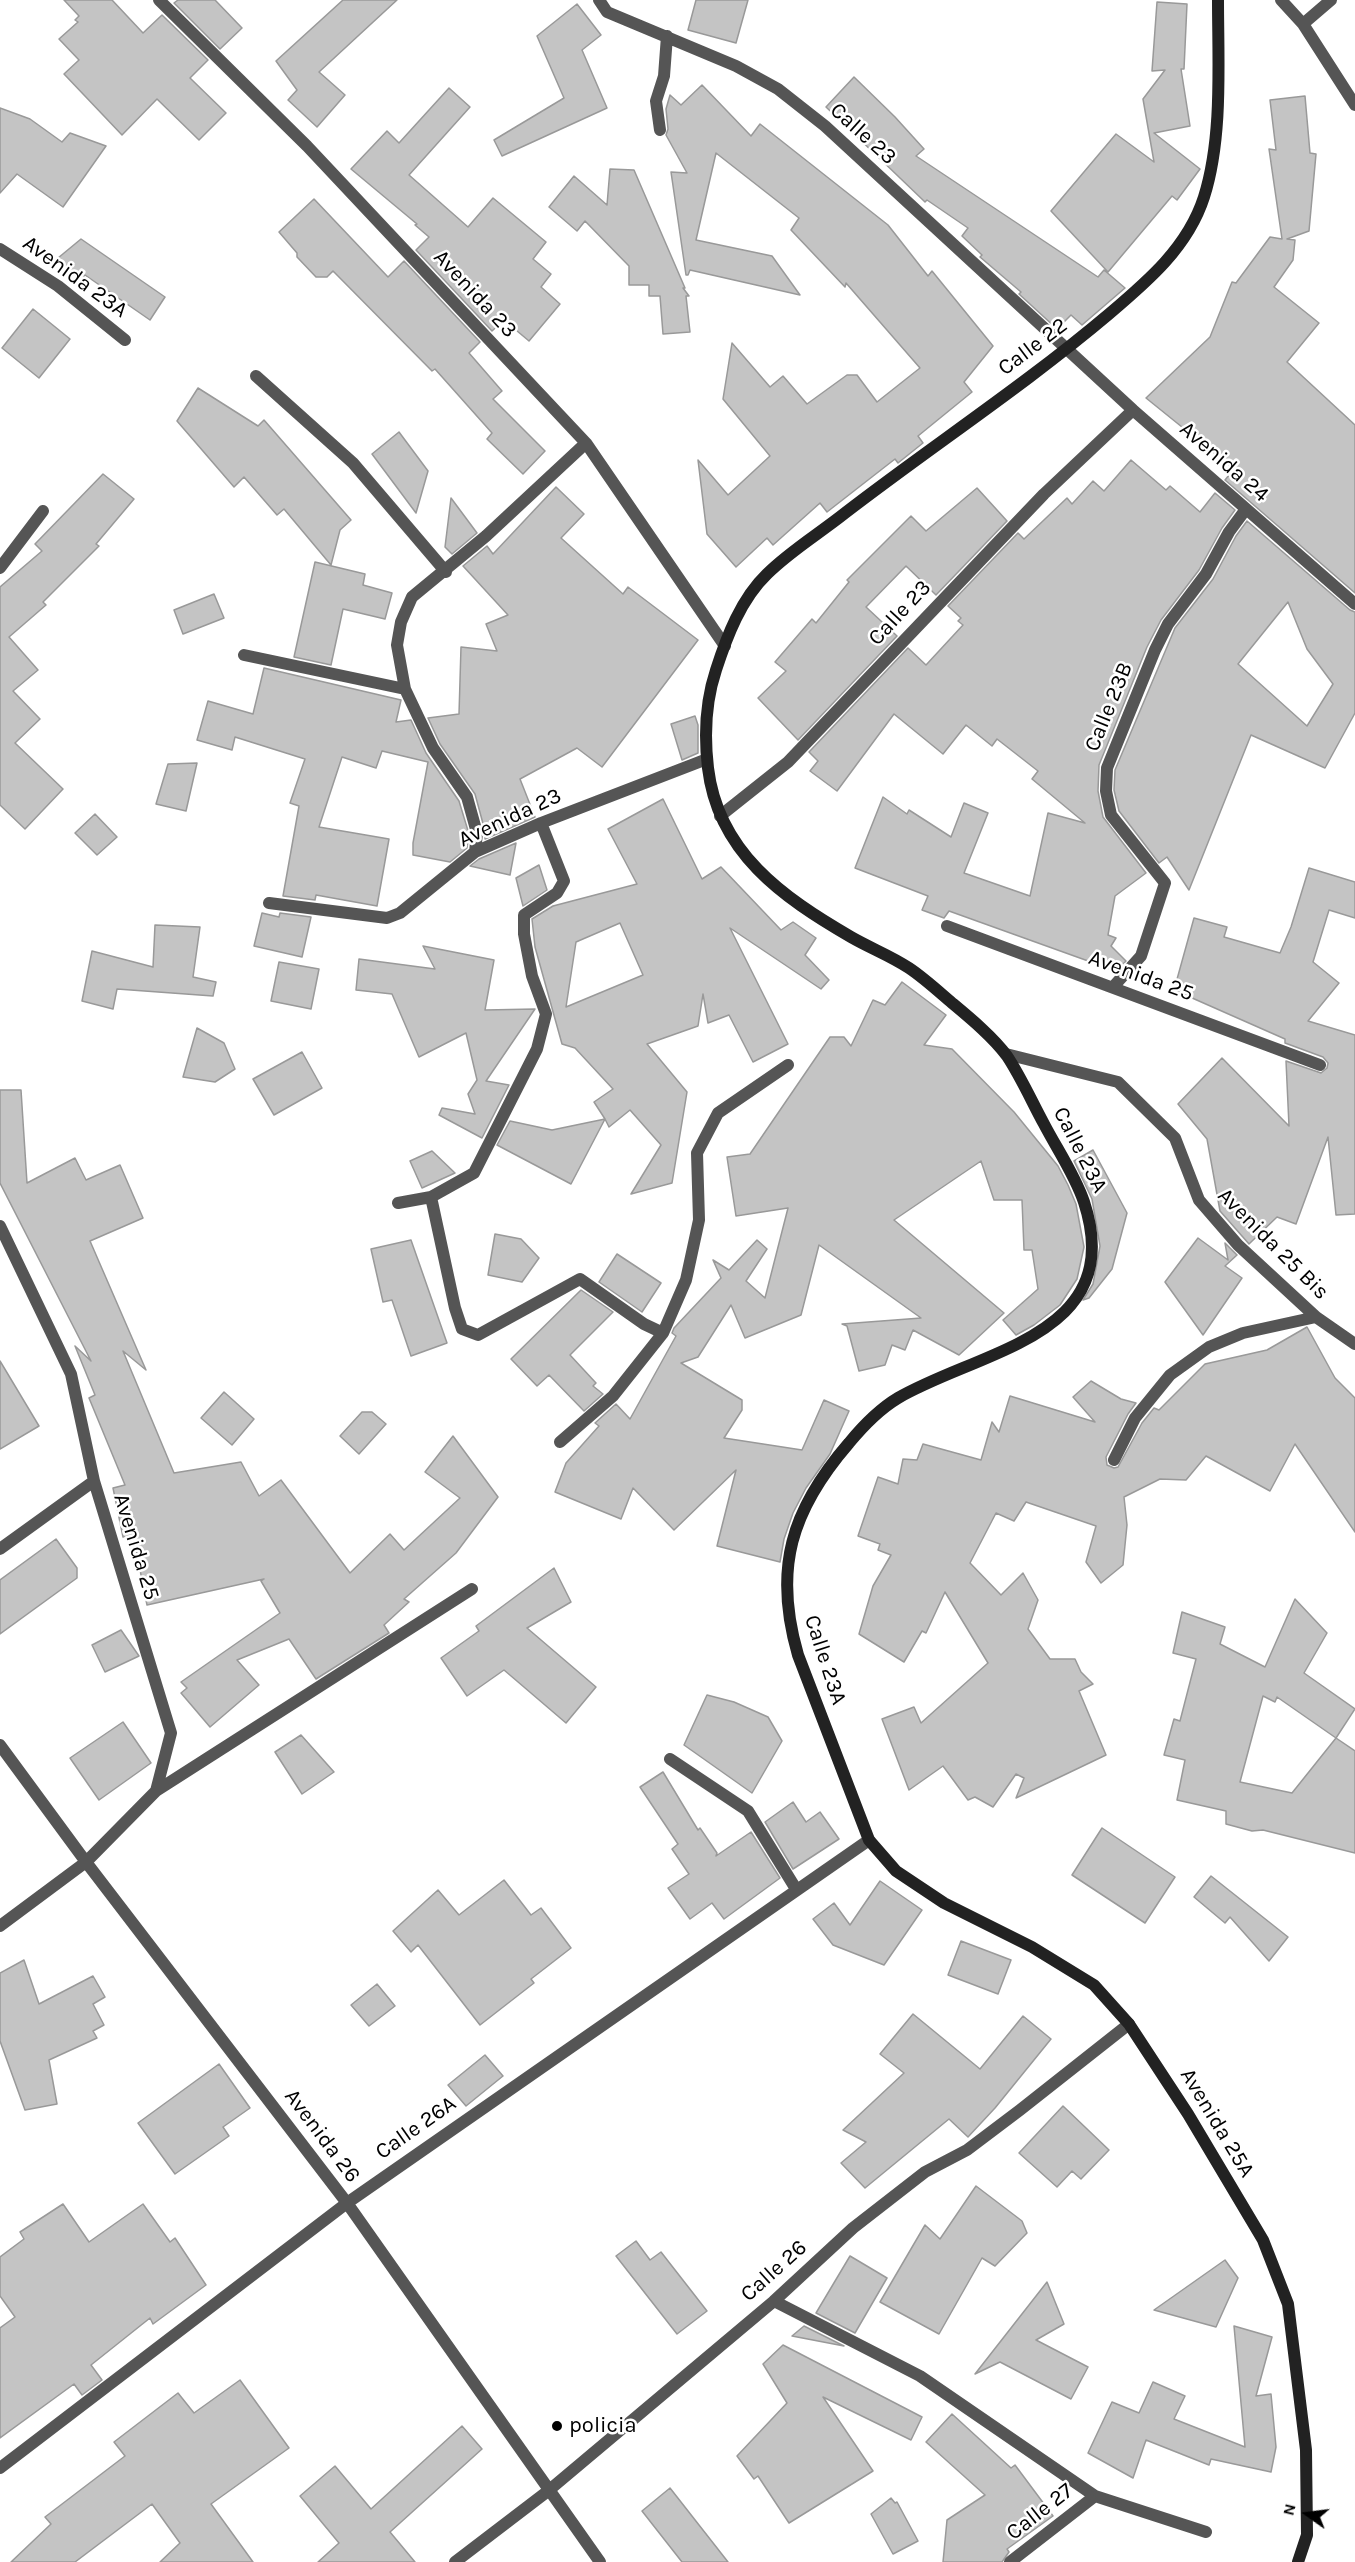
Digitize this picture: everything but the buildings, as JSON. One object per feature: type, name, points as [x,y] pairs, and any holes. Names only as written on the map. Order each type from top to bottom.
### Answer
[{"type":"main road","name":"Calle 22","points":[[724,646],[741,609],[766,575],[907,465],[1066,350],[1137,290],[1175,253],[1203,200],[1215,147],[1218,0]]},
{"type":"main road","name":"Calle 23A","points":[[724,646],[708,694],[705,721],[711,788],[720,816],[753,867],[777,889],[847,935],[908,968],[955,1005],[1006,1054],[1083,1196],[1091,1225],[1092,1252],[1084,1285],[1066,1313],[1036,1335],[894,1400],[867,1422],[833,1462],[806,1501],[791,1543],[786,1586],[789,1624],[798,1655],[869,1840]]},
{"type":"main road","name":"Avenida 25A","points":[[869,1840],[896,1871],[944,1903],[1032,1947],[1094,1985],[1130,2024],[1188,2114],[1263,2240],[1288,2304],[1306,2450],[1307,2535],[1298,2562]]},
{"type":"street","name":"Avenida 23","points":[[159,0],[307,146],[586,443],[724,646]]},
{"type":"street","name":"Calle 23","points":[[599,0],[607,12],[736,66],[786,95],[825,126],[1066,350]]},
{"type":"street","points":[[1281,0],[1303,24],[1355,105]]},
{"type":"street","points":[[1303,24],[1331,0]]},
{"type":"street","points":[[660,130],[656,101],[664,76],[667,36]]},
{"type":"street","name":"Avenida 23A","points":[[0,249],[58,286],[125,340]]},
{"type":"street","name":"Avenida 24","points":[[1066,350],[1355,604]]},
{"type":"street","points":[[256,376],[353,463],[446,572]]},
{"type":"street","name":"Calle 23","points":[[720,816],[788,762],[1044,494],[1133,410]]},
{"type":"street","points":[[475,852],[477,833],[467,797],[433,748],[405,689],[397,645],[401,622],[412,597],[446,572],[586,443]]},
{"type":"street","name":"Calle 23B","points":[[1113,987],[1141,956],[1165,883],[1110,815],[1106,791],[1107,768],[1164,633],[1206,574],[1229,532],[1246,509]]},
{"type":"street","points":[[0,568],[43,511]]},
{"type":"street","points":[[244,655],[405,689]]},
{"type":"street","name":"Avenida 23","points":[[269,903],[387,918],[400,913],[475,852],[541,823],[707,759]]},
{"type":"street","points":[[398,1203],[431,1197],[474,1173],[537,1049],[546,1014],[532,976],[524,934],[524,915],[556,893],[564,881],[541,823]]},
{"type":"street","name":"Avenida 25","points":[[947,926],[1320,1065]]},
{"type":"street","name":"Avenida 25 Bis","points":[[1006,1054],[1118,1082],[1175,1138],[1199,1200],[1238,1245],[1316,1317],[1355,1344]]},
{"type":"street","points":[[560,1442],[613,1396],[663,1333],[687,1280],[699,1220],[697,1154],[718,1113],[788,1065]]},
{"type":"street","points":[[431,1197],[455,1308],[462,1329],[478,1335],[580,1279],[644,1324],[663,1333]]},
{"type":"street","name":"Avenida 25","points":[[0,1226],[70,1374],[94,1481],[171,1733],[156,1791]]},
{"type":"street","points":[[1114,1460],[1135,1418],[1170,1375],[1199,1354],[1209,1347],[1243,1334],[1316,1317]]},
{"type":"street","points":[[0,1549],[94,1481]]},
{"type":"street","points":[[0,1926],[86,1862],[156,1791],[472,1589]]},
{"type":"street","name":"Avenida 26","points":[[0,1745],[86,1862],[347,2202],[600,2562]]},
{"type":"street","points":[[670,1759],[748,1811],[796,1889]]},
{"type":"street","name":"Calle 26A","points":[[0,2468],[347,2202],[869,1840]]},
{"type":"street","name":"Calle 26","points":[[455,2562],[548,2491],[774,2301],[853,2228],[925,2172],[967,2150],[1130,2024]]},
{"type":"street","points":[[774,2301],[920,2376],[1095,2496],[1206,2532]]},
{"type":"street","name":"Calle 27","points":[[1010,2562],[1095,2496]]},
{"type":"place","name":"policia","points":[[557,2426]]}]
